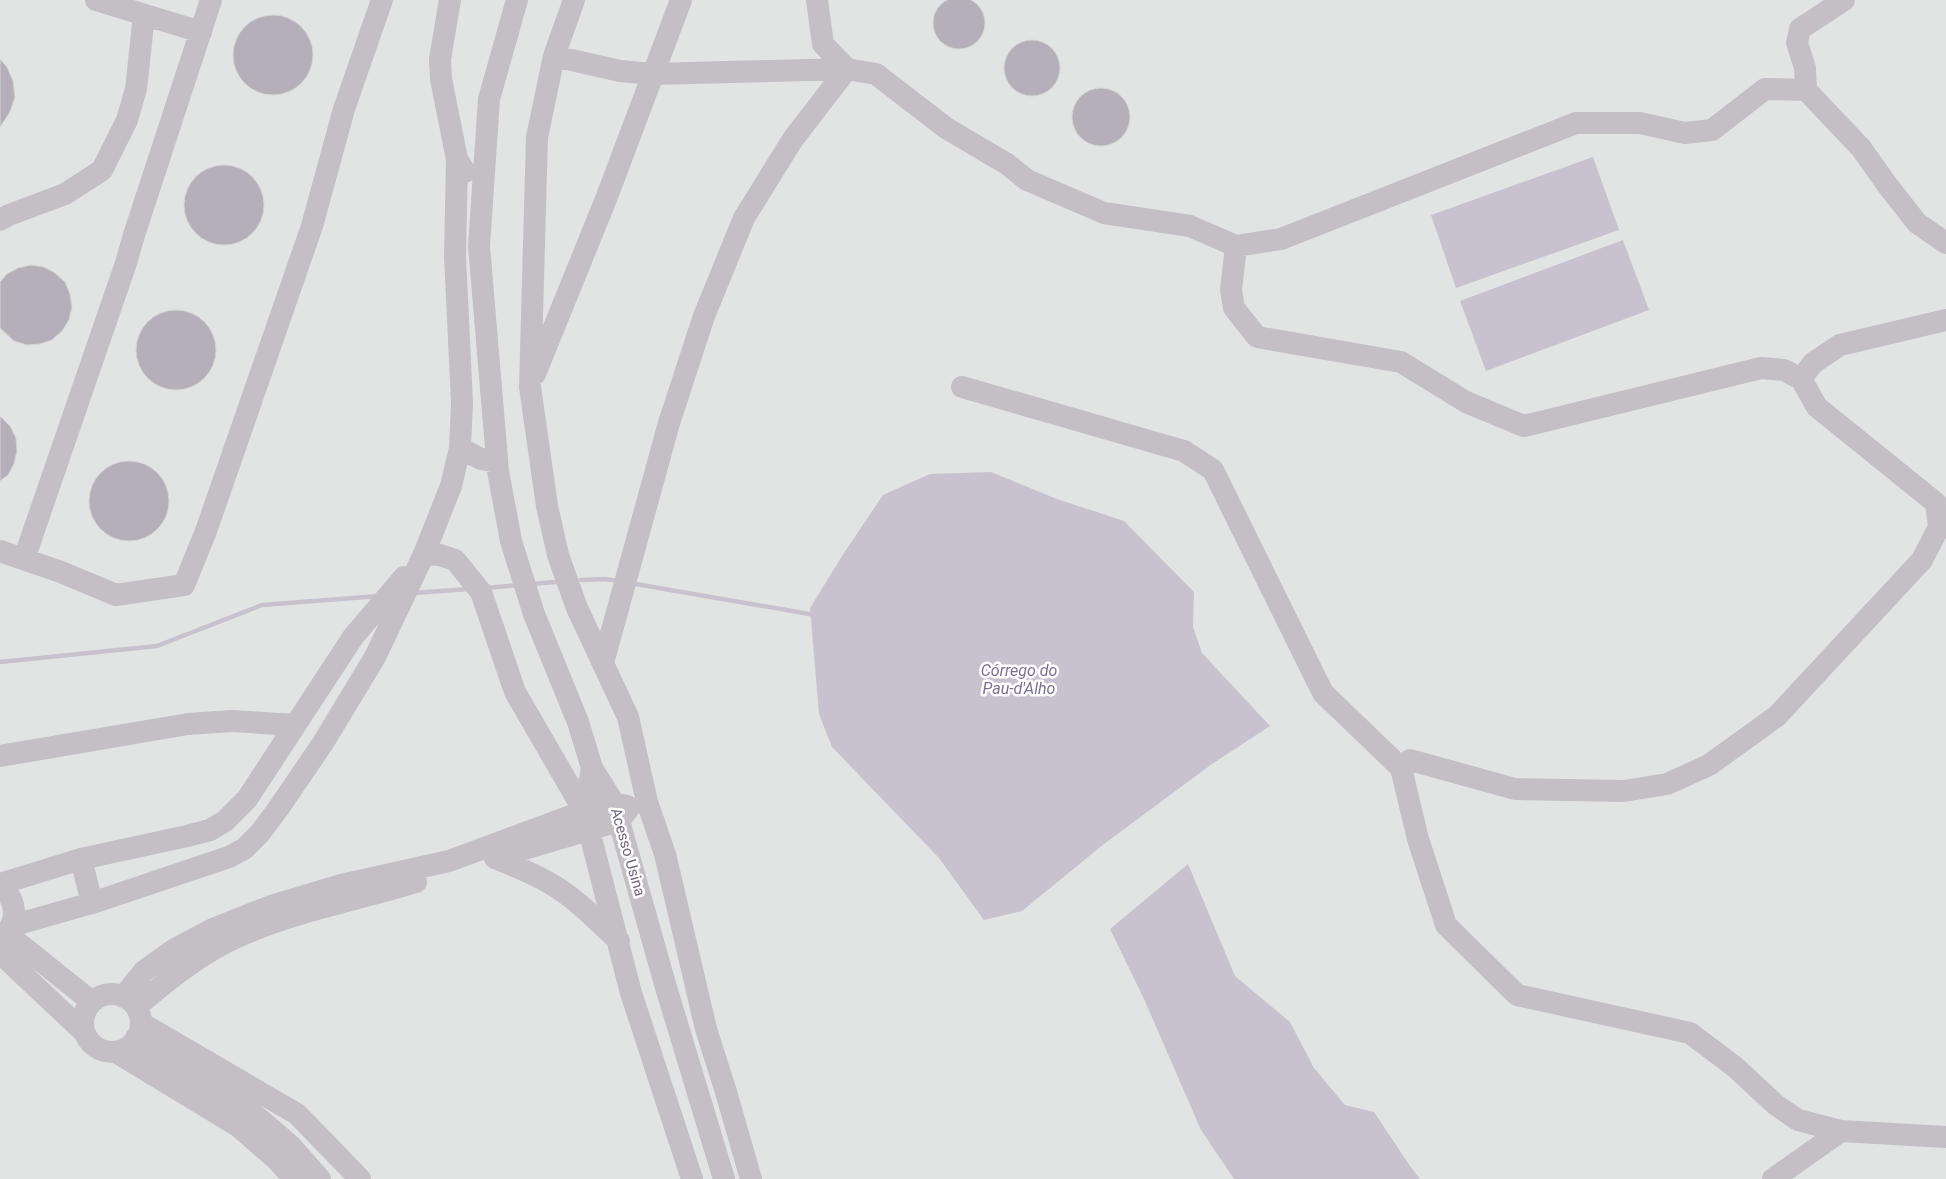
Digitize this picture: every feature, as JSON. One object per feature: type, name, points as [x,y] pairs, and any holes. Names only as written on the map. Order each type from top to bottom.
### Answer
[{"type":"street","points":[[96,0],[124,4],[144,15],[201,32]]},
{"type":"street","points":[[24,560],[126,263],[211,0]]},
{"type":"street","points":[[0,552],[60,572],[116,595],[184,585],[206,531],[312,226],[344,109],[382,0]]},
{"type":"street","points":[[4,937],[14,916],[14,907],[11,898],[0,885],[81,859],[210,830],[225,821],[247,799],[353,637],[397,595],[424,554],[451,486],[460,448],[462,403],[455,256],[457,159],[441,79],[440,59],[450,0]]},
{"type":"street","points":[[517,0],[490,99],[479,246],[497,462],[511,541],[525,585],[578,722],[592,768],[586,821]]},
{"type":"street","points":[[574,0],[554,56],[537,137],[530,386],[547,506],[558,555],[577,608],[628,717],[628,808],[664,854],[706,1029],[754,1177],[721,1178]]},
{"type":"street","points":[[530,386],[606,199],[681,0]]},
{"type":"street","points":[[817,0],[823,44],[848,69]]},
{"type":"street","points":[[1844,0],[1800,29],[1797,43],[1805,68],[1806,90],[1861,148],[1917,223],[1946,243]]},
{"type":"street","points":[[0,220],[64,194],[102,170],[127,120],[136,89],[144,15]]},
{"type":"street","points":[[554,56],[620,71],[652,74],[848,69],[876,74],[946,128],[1007,164],[1027,180],[1104,213],[1190,226],[1236,246],[1281,240],[1576,123],[1640,123],[1685,133],[1712,130],[1765,89],[1806,90]]},
{"type":"street","points":[[603,663],[669,423],[699,334],[744,218],[793,139],[848,69]]},
{"type":"street","points":[[457,159],[482,198]]},
{"type":"street","points":[[1236,246],[1231,290],[1234,308],[1257,338],[1401,362],[1466,402],[1524,426],[1761,368],[1784,370],[1801,379],[1817,407],[1936,503],[1939,527],[1922,560],[1778,716],[1709,766],[1666,784],[1624,791],[1515,789],[1410,760],[1402,768]]},
{"type":"street","points":[[1801,379],[1812,363],[1840,345],[1946,320]]},
{"type":"street","points":[[962,387],[1184,451],[1214,470],[1324,693],[1402,768],[1418,838],[1446,925],[1517,995],[1690,1033],[1735,1067],[1776,1105],[1798,1120],[1841,1131],[1946,1137]]},
{"type":"street","points":[[460,448],[481,460],[497,462]]},
{"type":"street","points":[[424,554],[440,555],[455,560],[475,586],[515,692],[586,821],[619,941],[631,993],[692,1179]]},
{"type":"street","points":[[4,937],[92,903],[229,857],[244,849],[260,833],[318,750],[376,657],[397,595]]},
{"type":"street","points":[[0,756],[188,724],[232,721],[296,725]]},
{"type":"street","name":"Acesso Usina","points":[[592,768],[628,808],[681,1038],[721,1178]]},
{"type":"street","points":[[247,799],[260,833]]},
{"type":"street","points":[[116,1052],[131,1045],[134,1016],[198,958],[234,938],[277,921],[370,896],[493,852],[628,808]]},
{"type":"street","points":[[493,852],[552,884],[576,902],[619,941]]},
{"type":"street","points":[[81,859],[92,903]]},
{"type":"street","points":[[4,937],[92,1002]]},
{"type":"street","points":[[4,937],[84,1032],[93,1046],[100,1050],[116,1052],[238,1126],[276,1159],[294,1179]]},
{"type":"street","points":[[84,1032],[84,1016],[92,1002],[107,995],[290,1145],[320,1179]]},
{"type":"street","points":[[134,1016],[297,1114],[360,1179]]},
{"type":"street","points":[[650,1047],[706,1029]]},
{"type":"street","points":[[1773,1179],[1841,1131]]},
{"type":"shaded area","points":[[0,0],[1946,0],[1946,1179],[0,1179]]},
{"type":"water","points":[[1593,157],[1619,230],[1456,288],[1431,215]]},
{"type":"water","points":[[1623,240],[1649,310],[1486,371],[1460,301]]},
{"type":"water","name":"Córrego do Pau-d'Alho","points":[[991,472],[1057,499],[1124,521],[1194,592],[1193,627],[1202,653],[1270,726],[1212,764],[1104,844],[1022,911],[984,920],[939,858],[832,747],[819,714],[810,608],[883,495],[930,474]]},
{"type":"water","points":[[1188,864],[1235,976],[1290,1022],[1314,1068],[1345,1105],[1374,1112],[1420,1179],[1234,1179],[1201,1130],[1144,999],[1110,929]]},
{"type":"building","points":[[959,-3],[969,-1],[977,5],[983,13],[985,23],[983,33],[977,41],[969,47],[959,49],[949,47],[941,41],[935,33],[933,23],[935,13],[941,5],[949,-1]]},
{"type":"building","points":[[273,15],[288,18],[301,27],[310,40],[313,55],[310,70],[301,83],[288,92],[273,95],[258,92],[245,83],[236,70],[233,55],[236,40],[245,27],[258,18]]},
{"type":"building","points":[[1032,40],[1043,42],[1052,48],[1058,57],[1060,68],[1058,79],[1052,88],[1043,94],[1032,96],[1021,94],[1012,88],[1006,79],[1004,68],[1006,57],[1012,48],[1021,42]]},
{"type":"building","points":[[0,59],[7,67],[13,81],[15,97],[10,112],[0,127]]},
{"type":"building","points":[[1095,88],[1107,88],[1122,96],[1130,111],[1130,123],[1122,138],[1107,146],[1095,146],[1080,138],[1072,123],[1072,111],[1080,96]]},
{"type":"building","points":[[224,165],[239,168],[252,177],[261,190],[264,205],[261,220],[252,233],[239,242],[224,245],[209,242],[196,233],[187,220],[184,205],[187,190],[196,177],[209,168]]},
{"type":"building","points":[[31,265],[44,267],[55,273],[65,282],[70,294],[72,307],[69,320],[62,331],[52,340],[40,344],[27,345],[14,341],[0,328],[0,282],[7,274],[18,268]]},
{"type":"building","points":[[176,310],[191,313],[204,322],[213,335],[216,350],[213,365],[204,378],[191,387],[176,390],[161,387],[148,378],[139,365],[136,350],[139,335],[148,322],[161,313]]},
{"type":"building","points":[[0,416],[10,426],[16,438],[17,451],[14,464],[8,475],[0,481]]},
{"type":"building","points":[[129,461],[144,464],[157,473],[166,486],[169,501],[166,516],[157,529],[144,538],[129,541],[114,538],[101,529],[92,516],[89,501],[92,486],[101,473],[114,464]]},
{"type":"waterway","points":[[581,580],[605,579],[618,581]]},
{"type":"waterway","points":[[531,584],[555,582]]},
{"type":"waterway","points":[[630,583],[815,615]]},
{"type":"waterway","points":[[486,588],[518,585]]},
{"type":"waterway","points":[[414,593],[469,589]]},
{"type":"waterway","points":[[0,662],[157,646],[262,605],[379,596]]}]
